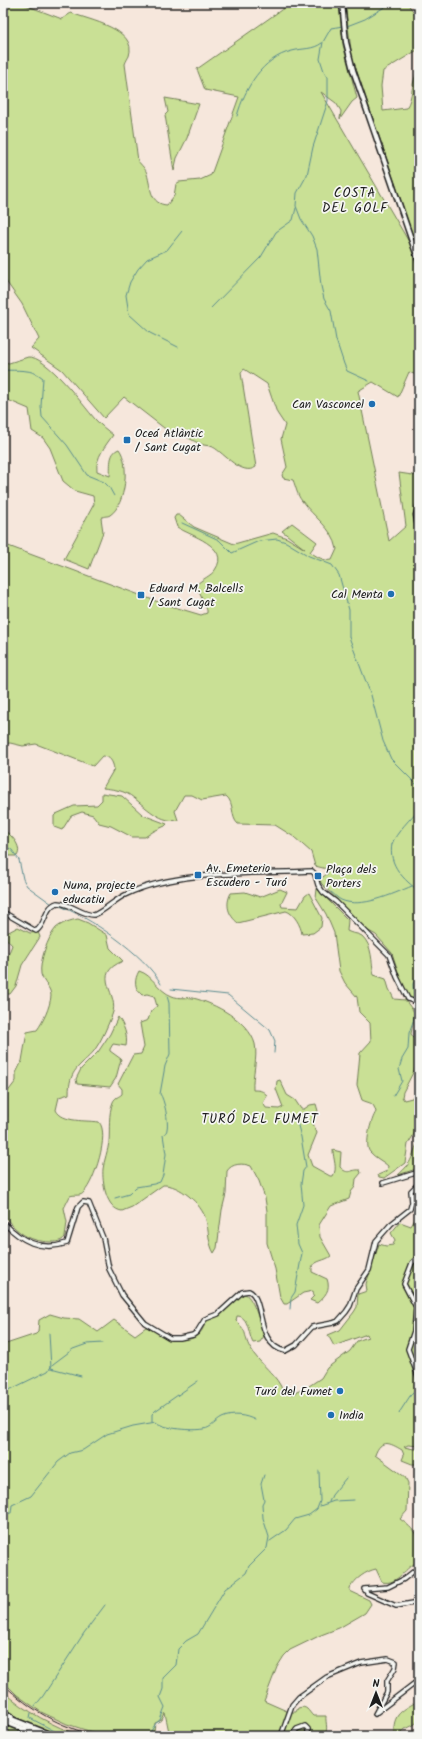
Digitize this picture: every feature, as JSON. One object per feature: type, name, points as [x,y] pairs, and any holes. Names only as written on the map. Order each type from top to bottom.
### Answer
[{"type":"highway","points":[[3,1712],[22,1723]]},
{"type":"highway","points":[[3,1716],[53,1736]]},
{"type":"highway","points":[[3,1721],[41,1736]]},
{"type":"main road","points":[[342,3],[348,54],[360,93],[419,262]]},
{"type":"main road","points":[[419,505],[416,515],[419,534]]},
{"type":"street","points":[[3,8],[5,3]]},
{"type":"street","points":[[3,912],[36,931],[40,928],[53,904],[66,904],[87,914],[94,915],[128,893],[160,884],[185,879],[213,876],[312,871],[315,874],[318,885],[324,892],[386,951],[408,1000],[415,1002],[419,997]]},
{"type":"street","points":[[383,1183],[419,1172]]},
{"type":"street","points":[[3,1222],[29,1243],[60,1246],[67,1244],[78,1207],[83,1202],[89,1203],[103,1238],[109,1269],[122,1295],[148,1325],[170,1338],[193,1336],[200,1330],[205,1319],[218,1314],[242,1292],[249,1291],[255,1297],[263,1328],[268,1338],[276,1348],[285,1351],[296,1345],[312,1327],[333,1324],[346,1312],[350,1306],[356,1289],[369,1270],[376,1241],[391,1224],[410,1209],[412,1202],[411,1191],[419,1184]]},
{"type":"street","points":[[419,1256],[412,1263],[404,1284],[416,1307],[414,1331],[408,1349],[419,1379]]},
{"type":"street","points":[[419,1567],[404,1579],[388,1586],[364,1589],[367,1593],[396,1606],[419,1602]]},
{"type":"street","points":[[281,1736],[292,1705],[299,1697],[328,1677],[361,1663],[388,1659],[396,1662],[395,1668],[387,1681],[387,1692],[374,1714],[419,1680]]},
{"type":"street","points":[[291,1736],[297,1729],[305,1726],[308,1729],[308,1736]]},
{"type":"shaded area","points":[[3,1681],[17,1695],[41,1712],[67,1724],[104,1736],[82,1736],[46,1722],[3,1691]]},
{"type":"green space","points":[[3,3],[20,3],[62,19],[71,13],[110,27],[119,32],[126,39],[130,47],[129,56],[125,64],[138,161],[145,169],[154,198],[157,202],[167,205],[174,196],[176,184],[179,182],[200,180],[211,175],[239,97],[205,90],[197,69],[291,3],[339,3],[343,45],[357,98],[352,102],[340,119],[341,111],[336,103],[321,92],[419,259],[419,376],[409,372],[398,397],[373,382],[358,391],[389,541],[406,526],[399,473],[419,476],[419,984],[414,1000],[412,1001],[406,996],[392,953],[376,935],[365,929],[321,883],[320,879],[327,874],[327,869],[315,866],[311,852],[294,837],[275,825],[238,824],[234,818],[231,802],[226,796],[202,800],[192,795],[184,795],[175,811],[178,820],[164,819],[151,812],[128,794],[113,789],[103,788],[114,769],[112,762],[107,757],[102,756],[93,766],[36,744],[23,746],[10,743],[3,744],[3,544],[161,603],[201,615],[207,613],[207,610],[196,585],[215,570],[219,562],[218,554],[206,542],[177,527],[174,518],[176,515],[179,515],[194,527],[234,544],[273,533],[287,538],[305,549],[282,531],[292,523],[317,542],[310,552],[315,555],[324,559],[332,560],[337,549],[335,542],[327,529],[300,499],[293,480],[283,478],[282,475],[287,467],[281,439],[285,425],[277,413],[267,384],[244,369],[241,373],[256,467],[245,469],[233,463],[213,447],[202,445],[176,430],[173,435],[124,397],[104,418],[62,370],[31,348],[39,339],[22,304],[3,277]]},
{"type":"green space","points":[[345,3],[407,3],[419,19],[419,49],[383,71],[381,86],[383,111],[406,108],[410,99],[414,79],[419,70],[419,254],[352,57]]},
{"type":"green space","points":[[165,98],[199,104],[187,138],[177,158],[174,171],[165,115],[168,112]]},
{"type":"green space","points":[[28,357],[36,359],[54,372],[97,421],[113,435],[99,457],[97,471],[110,476],[113,454],[119,449],[122,455],[125,473],[123,493],[115,510],[110,515],[101,518],[103,532],[89,569],[64,559],[94,504],[93,496],[75,491],[63,481],[50,448],[43,438],[32,431],[29,409],[3,398],[3,362],[9,363]]},
{"type":"green space","points":[[102,793],[122,796],[143,815],[167,824],[145,837],[132,837],[111,826],[99,823],[93,815],[82,812],[71,816],[62,830],[54,827],[54,816],[56,814],[74,806],[97,805],[102,800]]},
{"type":"green space","points":[[3,830],[15,841],[18,849],[17,856],[3,856]]},
{"type":"green space","points":[[280,889],[287,892],[281,904],[282,907],[298,908],[305,896],[309,893],[322,918],[321,927],[313,933],[302,934],[297,920],[292,914],[286,911],[238,923],[228,909],[228,901],[231,893],[245,892],[260,897]]},
{"type":"green space","points":[[317,889],[348,920],[347,931],[360,935],[366,940],[370,949],[374,975],[386,979],[394,999],[405,1000],[415,1013],[411,1034],[414,1038],[419,1036],[419,1061],[403,1092],[402,1097],[404,1100],[412,1098],[419,1085],[419,1126],[408,1144],[405,1163],[384,1178],[379,1177],[378,1175],[387,1171],[388,1166],[374,1156],[368,1149],[370,1126],[376,1112],[375,1108],[371,1103],[362,1100],[357,1085],[360,1053],[371,1041],[370,1023],[359,1012],[357,997],[345,983],[339,971],[334,933],[326,914],[316,898]]},
{"type":"green space","points":[[78,919],[88,923],[107,935],[110,948],[123,961],[113,966],[108,972],[108,985],[114,1007],[106,1029],[94,1051],[73,1074],[69,1094],[59,1097],[56,1110],[59,1114],[69,1119],[99,1122],[102,1128],[103,1137],[96,1169],[88,1187],[83,1194],[70,1196],[64,1208],[67,1222],[65,1237],[57,1242],[51,1242],[29,1238],[18,1231],[3,1215],[3,1131],[7,1116],[6,1094],[16,1081],[16,1073],[22,1061],[27,1032],[37,1030],[44,1019],[49,1005],[51,993],[41,974],[41,963],[47,943],[56,928],[67,922]]},
{"type":"green space","points":[[18,927],[30,933],[38,932],[40,937],[22,965],[16,986],[10,994],[3,994],[3,959],[7,958],[12,945],[3,935]]},
{"type":"green space","points":[[139,971],[148,976],[167,994],[180,998],[193,998],[211,1004],[230,1014],[246,1028],[255,1044],[256,1049],[253,1090],[261,1091],[266,1094],[267,1096],[263,1103],[266,1108],[279,1109],[283,1107],[276,1089],[277,1081],[280,1080],[287,1095],[295,1100],[301,1109],[316,1104],[318,1111],[312,1121],[317,1133],[308,1155],[312,1166],[330,1176],[333,1176],[335,1167],[333,1150],[341,1152],[340,1167],[343,1170],[347,1172],[360,1170],[361,1173],[356,1179],[355,1187],[351,1192],[349,1199],[331,1206],[319,1225],[320,1237],[331,1256],[316,1263],[312,1267],[312,1272],[327,1279],[328,1283],[328,1290],[317,1303],[310,1300],[314,1296],[313,1291],[303,1293],[287,1304],[284,1304],[280,1297],[275,1269],[267,1243],[267,1211],[265,1198],[259,1181],[251,1166],[238,1164],[232,1166],[227,1171],[226,1194],[222,1210],[217,1248],[214,1253],[204,1214],[195,1202],[183,1191],[163,1185],[132,1207],[122,1211],[112,1205],[109,1200],[104,1187],[103,1169],[109,1142],[111,1107],[115,1099],[122,1094],[122,1089],[118,1084],[133,1055],[141,1054],[144,1047],[140,1023],[148,1020],[151,1011],[157,1006],[154,996],[147,994],[142,995],[137,990],[136,978]]},
{"type":"green space","points":[[118,1017],[125,1031],[126,1046],[113,1044],[110,1049],[110,1051],[121,1059],[116,1078],[110,1087],[77,1084],[76,1079],[81,1069],[98,1052],[110,1034]]},
{"type":"green space","points":[[419,1140],[419,1168],[398,1175],[409,1163]]},
{"type":"green space","points":[[419,1213],[419,1446],[408,1445],[404,1447],[419,1450],[419,1464],[412,1464],[402,1460],[404,1455],[402,1450],[390,1444],[383,1444],[380,1446],[375,1455],[405,1477],[408,1483],[407,1511],[400,1519],[415,1533],[419,1548],[419,1562],[414,1564],[393,1581],[382,1582],[376,1569],[368,1572],[358,1579],[350,1588],[350,1591],[369,1600],[371,1604],[365,1613],[339,1628],[290,1650],[277,1667],[264,1701],[289,1712],[296,1712],[298,1708],[303,1707],[313,1716],[326,1716],[326,1732],[322,1736],[190,1736],[188,1732],[169,1732],[165,1713],[162,1720],[155,1723],[154,1732],[151,1736],[104,1736],[67,1724],[41,1712],[17,1695],[3,1681],[3,1345],[36,1334],[38,1332],[39,1320],[50,1314],[64,1318],[79,1319],[98,1332],[114,1320],[135,1335],[146,1327],[172,1338],[186,1340],[199,1334],[209,1319],[221,1313],[236,1299],[245,1294],[248,1296],[257,1313],[264,1336],[260,1342],[253,1343],[248,1326],[244,1319],[237,1316],[236,1321],[243,1328],[250,1348],[277,1380],[283,1392],[292,1394],[306,1388],[321,1378],[327,1368],[350,1351],[357,1341],[368,1337],[367,1334],[334,1346],[328,1335],[340,1330],[357,1307],[358,1294],[367,1291],[366,1284],[379,1244],[386,1246],[393,1245],[395,1240],[391,1233],[400,1222],[411,1226]]},
{"type":"green space","points":[[3,1691],[40,1718],[60,1728],[82,1736],[3,1736]]},
{"type":"green space","points":[[419,1700],[419,1717],[416,1723],[403,1730],[400,1736],[394,1736],[394,1728],[397,1717],[400,1713]]},
{"type":"waterway","points":[[347,26],[365,19],[391,3]]},
{"type":"waterway","points":[[343,26],[331,28],[323,42],[320,59],[324,71],[328,77],[328,101],[313,147],[307,175],[297,193],[296,206],[301,219],[312,236],[317,249],[324,299],[331,311],[336,340],[344,364],[347,371],[369,381]]},
{"type":"waterway","points":[[237,116],[240,105],[250,85],[256,76],[272,60],[292,51],[311,48],[322,43]]},
{"type":"waterway","points":[[211,308],[261,257],[276,232],[293,220],[296,208]]},
{"type":"waterway","points":[[178,347],[150,333],[129,314],[126,295],[130,282],[138,269],[147,259],[167,250],[182,231]]},
{"type":"waterway","points":[[3,370],[29,371],[43,378],[41,406],[42,417],[67,445],[87,475],[104,482],[114,496]]},
{"type":"waterway","points":[[182,523],[219,540],[232,553],[259,541],[277,539],[286,542],[309,556],[332,565],[339,575],[349,610],[349,637],[371,695],[383,741],[391,759],[419,787]]},
{"type":"waterway","points":[[419,809],[396,835],[392,844],[391,852],[392,859],[398,871],[419,891]]},
{"type":"waterway","points":[[3,845],[12,850],[19,860],[23,879],[27,886],[52,904]]},
{"type":"waterway","points":[[331,892],[341,900],[358,903],[377,899],[412,886]]},
{"type":"waterway","points":[[57,905],[84,917],[115,937],[143,961],[161,984]]},
{"type":"waterway","points":[[414,1000],[413,984],[419,972]]},
{"type":"waterway","points":[[171,989],[228,995],[270,1030],[275,1041],[274,1053]]},
{"type":"waterway","points":[[115,1198],[129,1194],[136,1187],[160,1182],[163,1175],[166,1154],[163,1135],[167,1131],[167,1116],[162,1096],[160,1094],[165,1066],[170,1054],[169,1003],[167,996]]},
{"type":"waterway","points":[[393,1096],[402,1081],[399,1069],[402,1059],[408,1049],[409,1033],[414,1019],[415,1007]]},
{"type":"waterway","points":[[290,1309],[291,1298],[295,1292],[302,1253],[298,1244],[296,1225],[303,1205],[301,1184],[303,1171],[306,1167],[297,1122]]},
{"type":"waterway","points":[[414,1282],[419,1282]]},
{"type":"waterway","points":[[49,1333],[51,1368]]},
{"type":"waterway","points":[[3,1393],[48,1371],[53,1364],[73,1349],[87,1344],[103,1343]]},
{"type":"waterway","points":[[51,1368],[81,1376]]},
{"type":"waterway","points":[[152,1422],[152,1414],[155,1411],[198,1381]]},
{"type":"waterway","points":[[399,1413],[412,1393],[419,1387]]},
{"type":"waterway","points":[[3,1514],[11,1513],[12,1505],[31,1496],[58,1462],[70,1453],[83,1450],[107,1434],[133,1426],[156,1422],[171,1428],[199,1430],[211,1426],[226,1416],[243,1416],[255,1420]]},
{"type":"waterway","points":[[270,1541],[286,1530],[295,1519],[309,1515],[317,1509],[320,1501],[319,1471]]},
{"type":"waterway","points":[[148,1736],[156,1723],[160,1720],[165,1707],[160,1697],[163,1689],[163,1678],[176,1665],[178,1649],[186,1641],[198,1634],[225,1589],[246,1573],[249,1566],[267,1548],[269,1537],[263,1518],[262,1504],[264,1500],[261,1484],[264,1475]]},
{"type":"waterway","points":[[329,1502],[332,1495],[346,1478]]},
{"type":"waterway","points":[[320,1506],[334,1501],[354,1500]]},
{"type":"waterway","points":[[35,1706],[84,1633],[105,1605]]},
{"type":"waterway","points":[[31,1713],[30,1718],[64,1736]]},
{"type":"railway","points":[[3,1684],[35,1710],[58,1722],[97,1736]]},
{"type":"place","name":"Can Vasconcel","points":[[372,404]]},
{"type":"place","name":"Oceá Atlàntic / Sant Cugat","points":[[127,440]]},
{"type":"place","name":"Cal Menta","points":[[391,594]]},
{"type":"place","name":"Eduard M. Balcells / Sant Cugat","points":[[141,595]]},
{"type":"place","name":"Av. Emeterio Escudero - Turó","points":[[198,875]]},
{"type":"place","name":"Plaça dels Porters","points":[[318,876]]},
{"type":"place","name":"Nuna, projecte educatiu","points":[[55,892]]},
{"type":"place","name":"Turó del Fumet","points":[[340,1391]]},
{"type":"place","name":"India","points":[[331,1415]]},
{"type":"district","name":"COSTA DEL GOLF","points":[[355,200]]},
{"type":"district","name":"TURÓ DEL FUMET","points":[[260,1118]]}]
